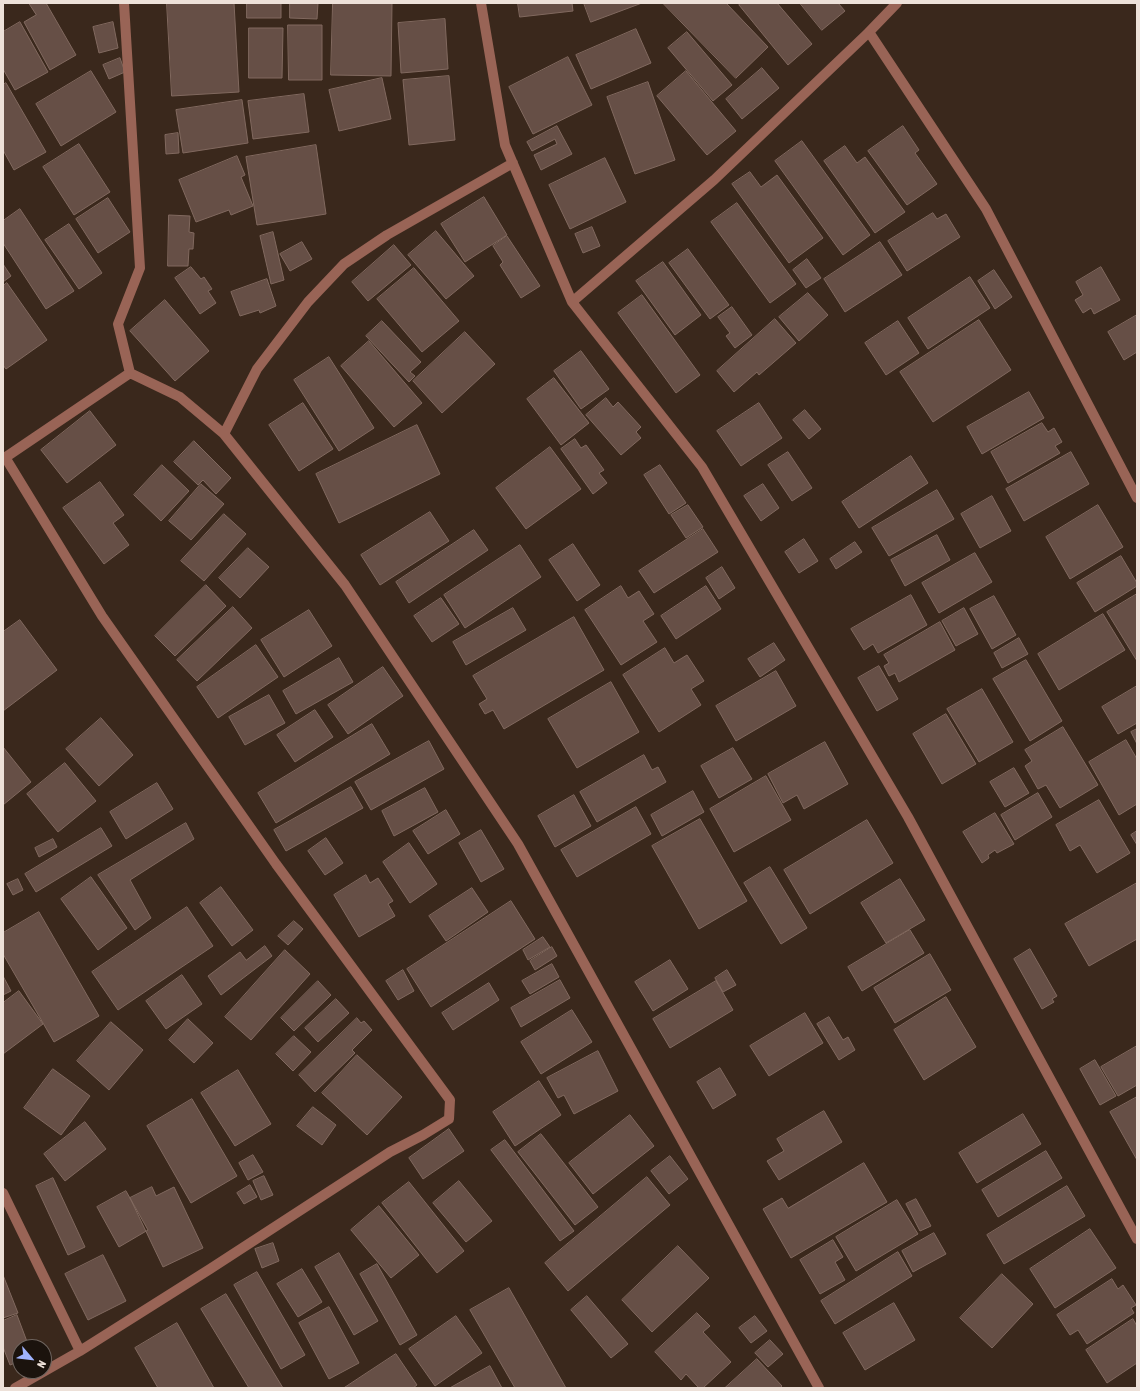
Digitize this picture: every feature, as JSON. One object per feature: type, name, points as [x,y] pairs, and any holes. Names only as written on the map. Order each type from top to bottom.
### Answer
[{"type":"street","points":[[124,3],[140,268],[118,324],[130,374]]},
{"type":"street","points":[[481,3],[505,145],[572,302],[702,467],[908,817],[1137,1239]]},
{"type":"street","points":[[572,302],[714,180],[869,32],[897,3]]},
{"type":"street","points":[[869,32],[986,210],[1137,498]]},
{"type":"street","points":[[224,434],[257,370],[308,302],[344,264],[387,236],[513,163]]},
{"type":"street","points":[[130,374],[180,397],[224,434],[345,585],[518,844],[819,1388]]},
{"type":"street","points":[[14,1388],[80,1351],[217,1265],[390,1152],[423,1135],[449,1119],[450,1100],[276,864],[102,616],[4,458],[130,374]]},
{"type":"street","points":[[3,1193],[80,1351]]},
{"type":"building","points":[[29,3],[46,3],[76,55],[50,70],[24,22],[36,15]]},
{"type":"building","points":[[167,3],[234,3],[239,92],[172,96]]},
{"type":"building","points":[[247,3],[281,3],[281,18],[247,18]]},
{"type":"building","points":[[290,3],[318,3],[317,19],[290,18]]},
{"type":"building","points":[[333,3],[392,3],[391,76],[331,75]]},
{"type":"building","points":[[518,3],[572,3],[573,11],[520,17]]},
{"type":"building","points":[[584,3],[642,3],[591,22]]},
{"type":"building","points":[[663,3],[726,3],[768,47],[736,78]]},
{"type":"building","points":[[742,3],[777,3],[812,44],[788,65],[739,5]]},
{"type":"building","points":[[800,3],[838,3],[845,11],[822,30]]},
{"type":"building","points":[[445,19],[448,69],[401,73],[398,23]]},
{"type":"building","points":[[20,22],[48,72],[15,90],[3,69],[3,32]]},
{"type":"building","points":[[113,22],[118,48],[99,53],[93,27]]},
{"type":"building","points":[[288,25],[322,25],[322,80],[289,80]]},
{"type":"building","points":[[249,28],[283,28],[282,78],[249,78]]},
{"type":"building","points":[[636,29],[651,63],[591,89],[576,55]]},
{"type":"building","points":[[687,32],[732,85],[713,101],[668,48]]},
{"type":"building","points":[[568,57],[592,105],[533,134],[509,87]]},
{"type":"building","points":[[120,58],[125,72],[109,79],[103,65]]},
{"type":"building","points":[[762,68],[779,88],[742,119],[726,99]]},
{"type":"building","points":[[91,71],[116,112],[61,146],[36,104]]},
{"type":"building","points":[[686,71],[736,131],[707,155],[657,96]]},
{"type":"building","points":[[449,76],[455,140],[409,145],[403,80]]},
{"type":"building","points":[[382,78],[391,119],[339,131],[329,90]]},
{"type":"building","points":[[648,82],[675,160],[635,174],[607,97]]},
{"type":"building","points":[[6,83],[46,152],[14,170],[3,150],[3,85]]},
{"type":"building","points":[[304,94],[309,132],[253,139],[248,101]]},
{"type":"building","points":[[242,100],[248,143],[183,153],[176,110]]},
{"type":"building","points":[[557,126],[572,154],[541,170],[534,155],[557,144],[555,139],[532,151],[527,142]]},
{"type":"building","points":[[903,126],[919,150],[915,153],[937,184],[907,205],[868,151]]},
{"type":"building","points":[[178,133],[179,153],[166,154],[165,135]]},
{"type":"building","points":[[802,141],[870,235],[843,255],[775,161]]},
{"type":"building","points":[[79,144],[110,192],[74,215],[43,167]]},
{"type":"building","points":[[316,145],[326,214],[257,225],[246,157]]},
{"type":"building","points":[[845,146],[857,163],[865,157],[905,212],[875,233],[824,161]]},
{"type":"building","points":[[237,156],[245,175],[241,177],[253,206],[231,215],[229,210],[196,222],[179,180]]},
{"type":"building","points":[[605,158],[626,202],[570,229],[549,185]]},
{"type":"building","points":[[750,172],[761,187],[777,175],[823,238],[789,263],[732,184]]},
{"type":"building","points":[[484,197],[507,235],[465,262],[441,224]]},
{"type":"building","points":[[108,198],[130,232],[98,253],[76,219]]},
{"type":"building","points":[[737,203],[796,284],[770,303],[711,222]]},
{"type":"building","points":[[20,209],[74,291],[46,309],[3,243],[3,221]]},
{"type":"building","points":[[933,213],[937,219],[946,214],[960,237],[907,271],[888,241]]},
{"type":"building","points":[[169,215],[190,216],[189,232],[194,233],[193,249],[189,249],[188,266],[168,266]]},
{"type":"building","points":[[69,224],[102,273],[79,289],[45,240]]},
{"type":"building","points":[[592,227],[600,246],[583,253],[575,234]]},
{"type":"building","points":[[436,231],[474,276],[446,299],[408,255]]},
{"type":"building","points":[[273,232],[284,280],[271,284],[260,236]]},
{"type":"building","points":[[507,236],[540,286],[521,298],[500,265],[503,262],[493,246]]},
{"type":"building","points":[[302,242],[312,259],[290,271],[280,254]]},
{"type":"building","points":[[880,242],[902,275],[845,312],[824,279]]},
{"type":"building","points":[[394,245],[411,265],[368,301],[352,282]]},
{"type":"building","points":[[688,249],[729,305],[710,319],[669,263]]},
{"type":"building","points":[[807,259],[821,278],[806,288],[793,270]]},
{"type":"building","points":[[663,262],[701,315],[675,335],[636,281]]},
{"type":"building","points":[[3,264],[11,276],[3,282]]},
{"type":"building","points":[[191,267],[201,279],[204,277],[212,289],[208,291],[216,303],[200,314],[175,278]]},
{"type":"building","points":[[1101,267],[1120,300],[1094,314],[1091,308],[1083,313],[1075,300],[1083,295],[1076,282]]},
{"type":"building","points":[[414,268],[459,321],[422,352],[377,299]]},
{"type":"building","points":[[994,270],[1012,297],[995,309],[978,281]]},
{"type":"building","points":[[970,277],[990,308],[928,349],[908,318]]},
{"type":"building","points":[[267,279],[276,306],[260,313],[259,310],[240,316],[231,292]]},
{"type":"building","points":[[7,283],[47,340],[6,369],[3,365],[3,286]]},
{"type":"building","points":[[808,293],[828,315],[799,341],[779,317]]},
{"type":"building","points":[[642,295],[700,375],[676,393],[618,313]]},
{"type":"building","points":[[165,300],[209,351],[175,381],[130,331]]},
{"type":"building","points":[[732,307],[752,335],[735,348],[726,336],[730,333],[718,317]]},
{"type":"building","points":[[1137,315],[1137,352],[1124,360],[1108,332]]},
{"type":"building","points":[[775,319],[796,343],[759,375],[757,372],[734,392],[717,371]]},
{"type":"building","points":[[979,320],[1011,370],[933,422],[900,372]]},
{"type":"building","points":[[382,321],[421,362],[410,372],[415,376],[409,382],[366,336]]},
{"type":"building","points":[[898,321],[919,353],[886,375],[865,343]]},
{"type":"building","points":[[465,332],[495,364],[442,413],[413,381]]},
{"type":"building","points":[[369,341],[422,403],[394,427],[341,366]]},
{"type":"building","points":[[581,351],[609,389],[581,409],[554,371]]},
{"type":"building","points":[[329,357],[374,428],[339,451],[294,380]]},
{"type":"building","points":[[554,378],[589,423],[561,445],[527,399]]},
{"type":"building","points":[[1029,392],[1044,418],[982,454],[967,427]]},
{"type":"building","points":[[606,398],[613,407],[618,402],[641,427],[636,432],[641,438],[621,455],[586,415]]},
{"type":"building","points":[[303,403],[333,449],[299,471],[269,425]]},
{"type":"building","points":[[759,403],[782,438],[741,466],[717,431]]},
{"type":"building","points":[[805,410],[821,429],[809,439],[793,420]]},
{"type":"building","points":[[90,411],[116,445],[67,483],[41,450]]},
{"type":"building","points":[[1042,423],[1048,432],[1054,428],[1062,442],[1055,446],[1060,453],[1008,483],[991,452]]},
{"type":"building","points":[[417,425],[440,474],[339,523],[316,474]]},
{"type":"building","points":[[575,439],[581,448],[586,445],[604,470],[599,473],[607,483],[593,494],[561,449]]},
{"type":"building","points":[[194,441],[231,478],[216,494],[203,480],[198,485],[174,462]]},
{"type":"building","points":[[550,447],[581,489],[526,529],[496,488]]},
{"type":"building","points":[[788,452],[812,488],[792,501],[768,465]]},
{"type":"building","points":[[1071,452],[1089,484],[1024,521],[1006,489]]},
{"type":"building","points":[[911,456],[928,483],[859,528],[842,502]]},
{"type":"building","points":[[162,465],[189,491],[161,521],[134,495]]},
{"type":"building","points":[[660,465],[686,503],[669,514],[644,475]]},
{"type":"building","points":[[100,482],[124,515],[113,523],[129,545],[104,564],[63,508]]},
{"type":"building","points":[[201,484],[224,504],[191,540],[169,521]]},
{"type":"building","points":[[763,484],[779,508],[761,521],[744,496]]},
{"type":"building","points":[[937,490],[954,519],[889,556],[872,528]]},
{"type":"building","points":[[992,496],[1011,531],[980,548],[961,514]]},
{"type":"building","points":[[688,505],[703,527],[686,538],[671,515]]},
{"type":"building","points":[[1098,505],[1123,547],[1070,579],[1046,537]]},
{"type":"building","points":[[430,512],[449,541],[380,585],[361,555]]},
{"type":"building","points":[[224,514],[246,534],[204,581],[181,561]]},
{"type":"building","points":[[703,529],[718,552],[654,593],[639,571]]},
{"type":"building","points":[[474,530],[488,550],[409,603],[396,582]]},
{"type":"building","points":[[937,535],[950,560],[905,586],[891,560]]},
{"type":"building","points":[[804,539],[818,561],[799,573],[785,552]]},
{"type":"building","points":[[855,542],[862,552],[836,569],[830,559]]},
{"type":"building","points":[[573,544],[600,585],[577,601],[549,560]]},
{"type":"building","points":[[520,545],[541,577],[465,628],[444,595]]},
{"type":"building","points":[[248,548],[269,567],[240,598],[219,578]]},
{"type":"building","points":[[975,553],[992,582],[939,613],[922,583]]},
{"type":"building","points":[[1121,556],[1137,583],[1137,586],[1095,612],[1077,583]]},
{"type":"building","points":[[722,567],[735,588],[719,599],[706,578]]},
{"type":"building","points":[[206,585],[226,606],[175,656],[155,636]]},
{"type":"building","points":[[621,586],[628,598],[639,591],[654,614],[643,621],[657,642],[621,665],[585,610]]},
{"type":"building","points":[[706,586],[721,609],[676,639],[661,616]]},
{"type":"building","points":[[1137,594],[1137,661],[1107,612]]},
{"type":"building","points":[[911,595],[927,625],[878,653],[873,644],[864,650],[851,629]]},
{"type":"building","points":[[994,596],[1016,635],[992,649],[970,609]]},
{"type":"building","points":[[441,598],[459,624],[432,642],[414,616]]},
{"type":"building","points":[[233,607],[252,628],[197,681],[177,660]]},
{"type":"building","points":[[513,608],[526,630],[466,665],[453,642]]},
{"type":"building","points":[[964,608],[978,634],[956,646],[942,621]]},
{"type":"building","points":[[309,610],[332,646],[284,677],[261,640]]},
{"type":"building","points":[[1103,614],[1125,650],[1059,690],[1038,654]]},
{"type":"building","points":[[574,617],[604,670],[504,729],[493,710],[485,714],[479,704],[487,699],[473,676]]},
{"type":"building","points":[[20,620],[57,670],[3,711],[3,632]]},
{"type":"building","points":[[940,622],[955,650],[899,682],[895,673],[889,676],[884,666],[889,663],[884,655]]},
{"type":"building","points":[[1019,638],[1028,654],[1002,668],[994,653]]},
{"type":"building","points":[[774,643],[785,660],[760,677],[748,659]]},
{"type":"building","points":[[256,645],[278,677],[218,718],[197,687]]},
{"type":"building","points":[[665,648],[674,663],[687,655],[704,681],[691,689],[701,705],[659,732],[623,675]]},
{"type":"building","points":[[339,658],[353,682],[296,714],[283,691]]},
{"type":"building","points":[[1026,660],[1062,721],[1030,741],[993,679]]},
{"type":"building","points":[[879,666],[898,699],[877,711],[858,678]]},
{"type":"building","points":[[383,667],[403,696],[348,734],[328,705]]},
{"type":"building","points":[[776,671],[796,706],[736,741],[716,706]]},
{"type":"building","points":[[611,682],[639,732],[577,768],[548,719]]},
{"type":"building","points":[[1137,686],[1137,723],[1118,734],[1102,707]]},
{"type":"building","points":[[982,689],[1013,742],[979,762],[947,709]]},
{"type":"building","points":[[269,695],[285,723],[245,745],[229,717]]},
{"type":"building","points":[[315,710],[333,737],[295,762],[277,735]]},
{"type":"building","points":[[946,714],[976,764],[942,784],[913,734]]},
{"type":"building","points":[[101,718],[133,755],[99,786],[66,749]]},
{"type":"building","points":[[372,724],[390,754],[276,823],[258,793]]},
{"type":"building","points":[[1063,727],[1098,785],[1060,808],[1046,785],[1038,789],[1025,766],[1032,761],[1025,750]]},
{"type":"building","points":[[1137,729],[1137,744],[1131,732]]},
{"type":"building","points":[[1126,740],[1137,759],[1137,804],[1119,815],[1089,762]]},
{"type":"building","points":[[429,741],[444,769],[371,810],[355,782]]},
{"type":"building","points":[[825,742],[848,784],[804,809],[797,795],[783,803],[768,774]]},
{"type":"building","points":[[3,747],[31,782],[3,805]]},
{"type":"building","points":[[733,748],[752,779],[719,798],[701,766]]},
{"type":"building","points":[[644,755],[652,770],[658,767],[666,782],[597,822],[580,792]]},
{"type":"building","points":[[65,763],[96,801],[58,832],[27,794]]},
{"type":"building","points":[[1014,768],[1029,793],[1005,807],[990,782]]},
{"type":"building","points":[[766,776],[791,820],[734,852],[710,809]]},
{"type":"building","points":[[157,783],[173,809],[126,839],[110,812]]},
{"type":"building","points":[[351,787],[363,808],[286,851],[274,830]]},
{"type":"building","points":[[425,788],[438,812],[394,836],[382,811]]},
{"type":"building","points":[[693,791],[704,812],[662,836],[651,815]]},
{"type":"building","points":[[1038,793],[1052,817],[1015,840],[1001,815]]},
{"type":"building","points":[[574,795],[591,826],[555,847],[538,816]]},
{"type":"building","points":[[1099,800],[1130,853],[1097,873],[1080,845],[1070,851],[1056,825]]},
{"type":"building","points":[[636,807],[651,834],[577,877],[561,850]]},
{"type":"building","points":[[446,810],[460,834],[428,854],[413,831]]},
{"type":"building","points":[[995,813],[1014,844],[997,853],[995,850],[988,855],[989,858],[982,863],[963,832]]},
{"type":"building","points":[[700,819],[747,901],[699,929],[652,846]]},
{"type":"building","points":[[867,820],[893,863],[810,914],[784,870]]},
{"type":"building","points":[[186,823],[194,839],[130,880],[151,918],[135,930],[98,875]]},
{"type":"building","points":[[101,828],[112,846],[36,892],[25,874]]},
{"type":"building","points":[[481,830],[504,869],[481,882],[459,843]]},
{"type":"building","points":[[1137,831],[1137,845],[1131,835]]},
{"type":"building","points":[[326,838],[343,863],[325,875],[308,851]]},
{"type":"building","points":[[53,839],[57,847],[39,857],[35,848]]},
{"type":"building","points":[[409,843],[437,884],[410,903],[383,862]]},
{"type":"building","points":[[770,867],[807,928],[781,944],[744,883]]},
{"type":"building","points":[[366,875],[370,883],[378,878],[393,901],[388,904],[395,916],[359,937],[334,895]]},
{"type":"building","points":[[91,877],[127,928],[98,950],[61,899]]},
{"type":"building","points":[[18,879],[23,890],[13,895],[7,884]]},
{"type":"building","points":[[900,879],[925,920],[886,943],[861,903]]},
{"type":"building","points":[[1137,883],[1137,939],[1089,966],[1065,924]]},
{"type":"building","points":[[221,887],[253,930],[232,946],[200,903]]},
{"type":"building","points":[[472,888],[488,912],[446,941],[429,916]]},
{"type":"building","points":[[511,901],[535,939],[431,1007],[407,969]]},
{"type":"building","points":[[187,907],[213,946],[118,1010],[92,972]]},
{"type":"building","points":[[39,912],[99,1016],[54,1042],[3,954],[3,933]]},
{"type":"building","points":[[294,921],[303,929],[288,945],[278,936]]},
{"type":"building","points":[[910,930],[924,953],[862,991],[848,967]]},
{"type":"building","points":[[543,937],[550,947],[528,960],[523,950]]},
{"type":"building","points":[[265,946],[272,956],[221,995],[208,976],[240,952],[246,960]]},
{"type":"building","points":[[552,947],[557,956],[535,970],[530,961]]},
{"type":"building","points":[[1030,949],[1057,996],[1052,999],[1054,1002],[1042,1009],[1014,959]]},
{"type":"building","points":[[285,950],[310,974],[251,1040],[225,1017]]},
{"type":"building","points":[[930,954],[951,990],[895,1023],[874,988]]},
{"type":"building","points":[[670,960],[688,989],[653,1011],[635,982]]},
{"type":"building","points":[[552,964],[559,977],[530,994],[522,981]]},
{"type":"building","points":[[403,970],[414,991],[398,1000],[386,981]]},
{"type":"building","points":[[727,970],[736,985],[723,992],[715,978]]},
{"type":"building","points":[[182,975],[202,1004],[166,1029],[146,1001]]},
{"type":"building","points":[[3,976],[11,991],[3,995]]},
{"type":"building","points":[[560,980],[570,998],[521,1027],[511,1008]]},
{"type":"building","points":[[318,981],[331,995],[294,1031],[281,1018]]},
{"type":"building","points":[[716,981],[733,1010],[670,1048],[653,1019]]},
{"type":"building","points":[[489,983],[499,1000],[453,1030],[442,1013]]},
{"type":"building","points":[[19,991],[43,1024],[3,1054],[3,1003]]},
{"type":"building","points":[[946,997],[976,1047],[924,1080],[894,1030]]},
{"type":"building","points":[[336,999],[349,1013],[318,1042],[305,1028]]},
{"type":"building","points":[[572,1010],[592,1042],[541,1074],[521,1042]]},
{"type":"building","points":[[805,1013],[823,1043],[769,1076],[750,1046]]},
{"type":"building","points":[[829,1017],[843,1040],[848,1037],[855,1050],[839,1060],[817,1024]]},
{"type":"building","points":[[357,1018],[361,1023],[364,1021],[372,1030],[352,1050],[355,1053],[315,1092],[299,1075]]},
{"type":"building","points":[[188,1019],[213,1043],[194,1063],[169,1040]]},
{"type":"building","points":[[111,1022],[143,1050],[109,1090],[77,1061]]},
{"type":"building","points":[[294,1036],[311,1052],[293,1071],[276,1054]]},
{"type":"building","points":[[1137,1046],[1137,1085],[1118,1096],[1101,1067]]},
{"type":"building","points":[[598,1051],[618,1091],[574,1114],[564,1095],[558,1098],[547,1078]]},
{"type":"building","points":[[357,1055],[402,1097],[367,1135],[322,1093]]},
{"type":"building","points":[[1095,1060],[1116,1096],[1100,1105],[1080,1069]]},
{"type":"building","points":[[720,1068],[736,1095],[713,1109],[697,1082]]},
{"type":"building","points":[[53,1069],[90,1096],[61,1135],[24,1108]]},
{"type":"building","points":[[238,1070],[271,1124],[235,1146],[201,1093]]},
{"type":"building","points":[[539,1081],[561,1115],[515,1146],[493,1112]]},
{"type":"building","points":[[1137,1097],[1137,1160],[1110,1112]]},
{"type":"building","points":[[192,1099],[237,1176],[191,1203],[147,1126]]},
{"type":"building","points":[[313,1107],[336,1125],[322,1145],[297,1126]]},
{"type":"building","points":[[824,1111],[842,1142],[779,1180],[767,1161],[784,1151],[777,1139]]},
{"type":"building","points":[[1023,1114],[1041,1144],[977,1183],[959,1153]]},
{"type":"building","points":[[630,1115],[654,1146],[593,1194],[569,1163]]},
{"type":"building","points":[[85,1122],[106,1149],[65,1181],[44,1154]]},
{"type":"building","points":[[449,1129],[464,1151],[423,1179],[409,1158]]},
{"type":"building","points":[[541,1134],[598,1207],[575,1225],[518,1152]]},
{"type":"building","points":[[505,1140],[574,1231],[560,1241],[491,1150]]},
{"type":"building","points":[[1046,1151],[1062,1178],[998,1217],[982,1190]]},
{"type":"building","points":[[253,1155],[263,1172],[248,1180],[239,1163]]},
{"type":"building","points":[[670,1156],[688,1179],[669,1194],[651,1171]]},
{"type":"building","points":[[864,1163],[887,1202],[791,1258],[763,1209],[782,1198],[788,1208]]},
{"type":"building","points":[[264,1176],[273,1195],[261,1200],[253,1181]]},
{"type":"building","points":[[647,1177],[670,1205],[568,1291],[545,1263]]},
{"type":"building","points":[[53,1178],[85,1247],[68,1255],[36,1186]]},
{"type":"building","points":[[459,1181],[492,1221],[466,1242],[433,1203]]},
{"type":"building","points":[[409,1182],[464,1251],[437,1273],[382,1203]]},
{"type":"building","points":[[250,1185],[257,1197],[244,1204],[237,1193]]},
{"type":"building","points":[[1067,1186],[1085,1216],[1004,1264],[987,1235]]},
{"type":"building","points":[[152,1187],[156,1196],[174,1187],[203,1248],[163,1267],[130,1198]]},
{"type":"building","points":[[126,1191],[148,1230],[119,1247],[97,1207]]},
{"type":"building","points":[[916,1199],[931,1226],[920,1231],[906,1204]]},
{"type":"building","points":[[897,1200],[918,1234],[856,1271],[836,1237]]},
{"type":"building","points":[[379,1206],[419,1255],[391,1278],[351,1230]]},
{"type":"building","points":[[1090,1229],[1116,1268],[1055,1308],[1030,1269]]},
{"type":"building","points":[[934,1233],[946,1254],[913,1272],[902,1251]]},
{"type":"building","points":[[833,1240],[843,1257],[835,1262],[845,1280],[820,1294],[800,1260]]},
{"type":"building","points":[[273,1243],[279,1261],[262,1268],[255,1249]]},
{"type":"building","points":[[678,1246],[709,1278],[652,1332],[622,1300]]},
{"type":"building","points":[[898,1252],[912,1276],[835,1324],[821,1301]]},
{"type":"building","points":[[339,1253],[378,1321],[354,1335],[315,1267]]},
{"type":"building","points":[[103,1255],[126,1301],[88,1320],[65,1274]]},
{"type":"building","points":[[377,1264],[417,1335],[400,1345],[360,1274]]},
{"type":"building","points":[[302,1269],[322,1302],[298,1317],[277,1284]]},
{"type":"building","points":[[257,1272],[305,1355],[281,1369],[234,1285]]},
{"type":"building","points":[[1002,1274],[1033,1304],[992,1348],[960,1318]]},
{"type":"building","points":[[3,1275],[18,1313],[3,1318]]},
{"type":"building","points":[[1112,1279],[1118,1289],[1123,1285],[1136,1305],[1131,1308],[1134,1313],[1087,1344],[1078,1330],[1070,1335],[1057,1315]]},
{"type":"building","points":[[509,1288],[566,1388],[515,1388],[470,1310]]},
{"type":"building","points":[[226,1294],[283,1388],[249,1388],[201,1309]]},
{"type":"building","points":[[587,1296],[628,1344],[611,1358],[571,1310]]},
{"type":"building","points":[[894,1303],[915,1340],[865,1370],[843,1333]]},
{"type":"building","points":[[329,1307],[359,1363],[329,1379],[299,1323]]},
{"type":"building","points":[[697,1313],[710,1326],[703,1332],[731,1362],[703,1388],[699,1388],[686,1374],[681,1380],[655,1352]]},
{"type":"building","points":[[17,1315],[26,1339],[12,1339],[12,1364],[10,1365],[3,1347],[3,1321]]},
{"type":"building","points":[[456,1316],[482,1353],[435,1386],[409,1349]]},
{"type":"building","points":[[755,1316],[767,1331],[751,1343],[739,1328]]},
{"type":"building","points":[[1133,1319],[1137,1326],[1137,1363],[1107,1383],[1086,1350]]},
{"type":"building","points":[[177,1323],[214,1388],[158,1388],[135,1348]]},
{"type":"building","points":[[770,1340],[783,1354],[768,1367],[755,1353]]},
{"type":"building","points":[[396,1354],[417,1385],[413,1388],[344,1388]]},
{"type":"building","points":[[757,1359],[782,1386],[780,1388],[725,1388]]},
{"type":"building","points":[[490,1366],[502,1388],[450,1388]]}]
